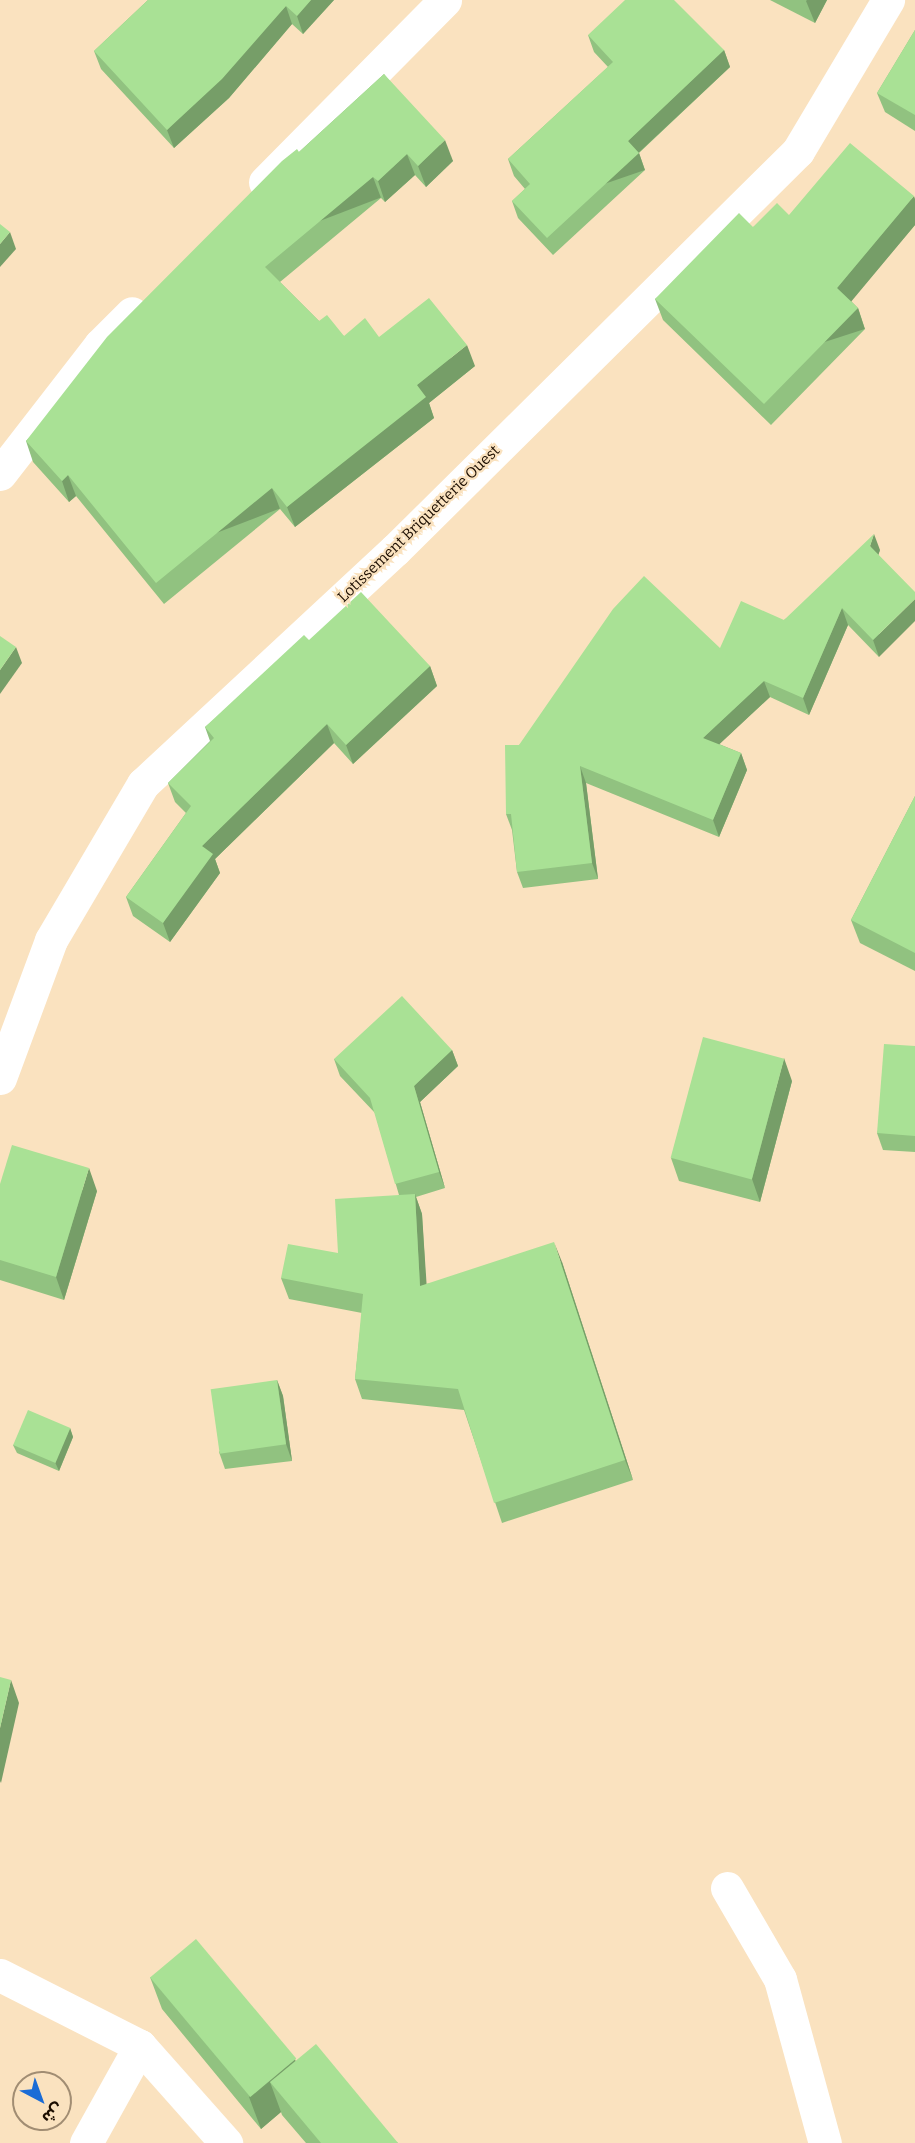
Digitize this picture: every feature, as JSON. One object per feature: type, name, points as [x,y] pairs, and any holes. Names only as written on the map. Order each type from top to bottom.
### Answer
[{"type":"street","points":[[244,203],[445,0]]},
{"type":"street","name":"Lotissement Briquetterie Ouest","points":[[0,1078],[51,940],[143,784],[395,550],[798,151],[888,0]]},
{"type":"street","points":[[0,474],[100,345],[150,295]]},
{"type":"street","points":[[727,1888],[780,1978],[825,2143]]},
{"type":"street","points":[[0,1975],[140,2046],[226,2143]]},
{"type":"street","points":[[86,2143],[140,2046]]},
{"type":"building","points":[[148,0],[311,0],[297,16],[286,6],[222,79],[167,130],[94,51]]},
{"type":"building","points":[[625,0],[674,0],[724,50],[628,141],[639,153],[547,238],[512,201],[530,184],[508,159],[613,62],[588,35]]},
{"type":"building","points":[[915,30],[915,115],[877,93]]},
{"type":"building","points":[[384,74],[445,140],[418,166],[407,154],[378,181],[373,177],[265,267],[319,321],[327,315],[344,336],[365,318],[379,337],[429,298],[467,345],[417,385],[426,397],[287,507],[272,488],[156,583],[68,475],[62,481],[26,441],[107,337],[282,161],[297,149],[299,152]]},
{"type":"building","points":[[850,143],[914,196],[837,288],[858,308],[764,404],[655,299],[739,213],[753,227],[777,203],[789,215]]},
{"type":"building","points":[[0,224],[10,232],[0,244]]},
{"type":"building","points":[[874,534],[870,546],[915,592],[915,599],[873,640],[842,608],[803,698],[764,681],[703,738],[741,753],[713,820],[580,766],[592,863],[517,872],[511,814],[506,814],[505,745],[519,745],[613,609],[644,576],[720,648],[741,601],[784,620]]},
{"type":"building","points":[[361,592],[430,666],[346,745],[327,724],[202,846],[213,854],[163,923],[126,897],[191,806],[168,783],[214,738],[205,727],[304,635],[309,640]]},
{"type":"building","points":[[0,636],[16,647],[0,670]]},
{"type":"building","points":[[915,796],[915,953],[851,920]]},
{"type":"building","points":[[402,996],[452,1050],[414,1086],[439,1172],[395,1184],[370,1098],[334,1059]]},
{"type":"building","points":[[703,1037],[784,1059],[752,1179],[671,1158]]},
{"type":"building","points":[[884,1044],[915,1046],[915,1136],[877,1133]]},
{"type":"building","points":[[12,1145],[89,1168],[56,1277],[0,1260],[0,1184]]},
{"type":"building","points":[[415,1194],[420,1286],[554,1242],[625,1460],[494,1503],[458,1389],[355,1379],[363,1294],[281,1278],[288,1244],[338,1253],[335,1199]]},
{"type":"building","points":[[277,1380],[286,1444],[220,1454],[211,1389]]},
{"type":"building","points":[[28,1410],[70,1428],[55,1463],[13,1445]]},
{"type":"building","points":[[0,1677],[11,1680],[0,1728]]},
{"type":"building","points":[[196,1939],[296,2059],[250,2097],[150,1978]]},
{"type":"building","points":[[316,2044],[398,2143],[321,2143],[270,2082]]}]
